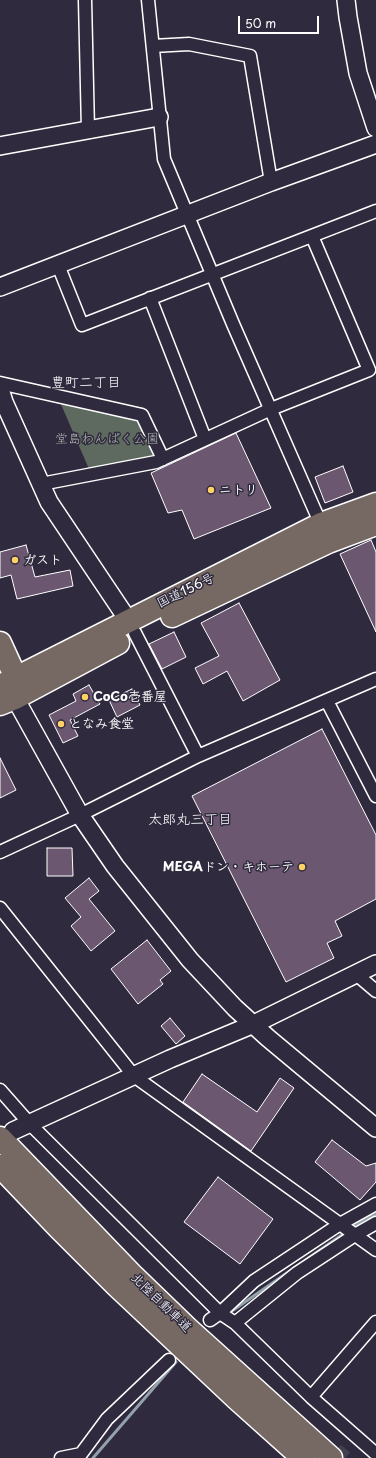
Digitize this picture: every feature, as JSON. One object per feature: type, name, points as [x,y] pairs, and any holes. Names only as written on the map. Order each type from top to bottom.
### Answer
[{"type":"highway","name":"国道156号","points":[[6,688],[324,533],[376,504]]},
{"type":"highway","name":"国道156号","points":[[324,533],[376,524]]},
{"type":"highway","points":[[0,643],[6,688]]},
{"type":"highway","name":"北陸自動車道","points":[[7,1135],[72,1214],[160,1301],[250,1385],[345,1447]]},
{"type":"highway","name":"北陸自動車道","points":[[0,1166],[116,1285],[236,1398],[303,1458]]},
{"type":"street","points":[[85,0],[88,130]]},
{"type":"street","points":[[148,0],[164,159],[186,215],[324,533]]},
{"type":"street","points":[[346,0],[358,73],[376,128]]},
{"type":"street","points":[[153,46],[189,44],[250,56],[271,182]]},
{"type":"street","points":[[0,146],[160,117]]},
{"type":"street","points":[[0,287],[271,182],[376,144]]},
{"type":"street","points":[[58,264],[82,325],[376,212]]},
{"type":"street","points":[[41,484],[156,462],[271,409],[369,370],[312,236]]},
{"type":"street","points":[[150,298],[205,439]]},
{"type":"street","points":[[0,383],[142,415],[163,459]]},
{"type":"street","points":[[0,389],[4,402],[49,502],[131,627],[198,756]]},
{"type":"street","points":[[0,852],[80,815],[198,756],[376,679]]},
{"type":"street","points":[[6,688],[80,815],[115,866],[190,960],[235,1008],[268,1038],[376,1128]]},
{"type":"street","points":[[327,701],[376,796]]},
{"type":"street","points":[[0,908],[134,1076],[376,1250]]},
{"type":"street","points":[[7,1135],[170,1059],[254,1024],[376,964]]},
{"type":"street","points":[[356,974],[376,991]]},
{"type":"street","points":[[0,1090],[30,1124],[215,1317],[235,1323],[311,1397],[345,1447],[376,1454]]},
{"type":"street","points":[[235,1323],[348,1230],[376,1204]]},
{"type":"street","points":[[215,1317],[254,1282],[348,1230],[376,1223]]},
{"type":"street","points":[[311,1397],[376,1322]]},
{"type":"street","points":[[61,1458],[80,1454],[107,1419],[169,1360]]},
{"type":"green space","name":"堂島わんぱく公園","points":[[60,402],[140,417],[159,457],[89,469]]},
{"type":"building","name":"ニトリ","points":[[236,433],[271,508],[194,539],[182,510],[168,513],[151,473]]},
{"type":"building","points":[[343,466],[353,492],[325,503],[315,477]]},
{"type":"building","points":[[371,540],[376,552],[376,632],[340,554]]},
{"type":"building","points":[[26,545],[35,577],[70,570],[73,586],[17,599],[11,575],[0,578],[0,552]]},
{"type":"building","points":[[239,603],[280,680],[243,701],[227,671],[203,684],[195,668],[219,656],[201,623]]},
{"type":"building","points":[[174,632],[186,657],[162,669],[149,644]]},
{"type":"building","points":[[89,685],[100,704],[70,720],[78,736],[63,743],[49,715],[76,701],[73,694]]},
{"type":"building","points":[[132,689],[140,705],[117,717],[109,700]]},
{"type":"building","name":"MEGAドン・キホーテ","points":[[322,729],[376,835],[376,899],[335,921],[342,936],[327,943],[334,958],[286,982],[192,796]]},
{"type":"building","points":[[0,758],[16,790],[0,798]]},
{"type":"building","points":[[47,848],[72,848],[73,876],[47,876]]},
{"type":"building","points":[[89,878],[99,891],[89,899],[115,931],[91,951],[71,926],[81,917],[65,898]]},
{"type":"building","points":[[147,940],[171,971],[160,980],[163,984],[138,1004],[111,969]]},
{"type":"building","points":[[170,1018],[185,1036],[176,1044],[161,1026]]},
{"type":"building","points":[[202,1074],[257,1112],[280,1078],[294,1088],[251,1151],[183,1102]]},
{"type":"building","points":[[332,1140],[366,1166],[376,1163],[376,1182],[360,1200],[315,1162]]},
{"type":"building","points":[[218,1177],[273,1219],[240,1264],[184,1222]]},
{"type":"waterway","points":[[350,1229],[376,1214]]},
{"type":"waterway","points":[[232,1311],[346,1232]]},
{"type":"waterway","points":[[93,1458],[176,1362]]},
{"type":"tunnel","points":[[338,1458],[348,1445]]},
{"type":"place","name":"ニトリ","points":[[211,490]]},
{"type":"place","name":"ガスト","points":[[15,560]]},
{"type":"place","name":"CoCo壱番屋","points":[[85,697]]},
{"type":"place","name":"となみ食堂","points":[[61,724]]},
{"type":"place","name":"MEGAドン・キホーテ","points":[[302,867]]},
{"type":"district","name":"豊町二丁目","points":[[86,383]]},
{"type":"district","name":"太郎丸三丁目","points":[[190,820]]}]
